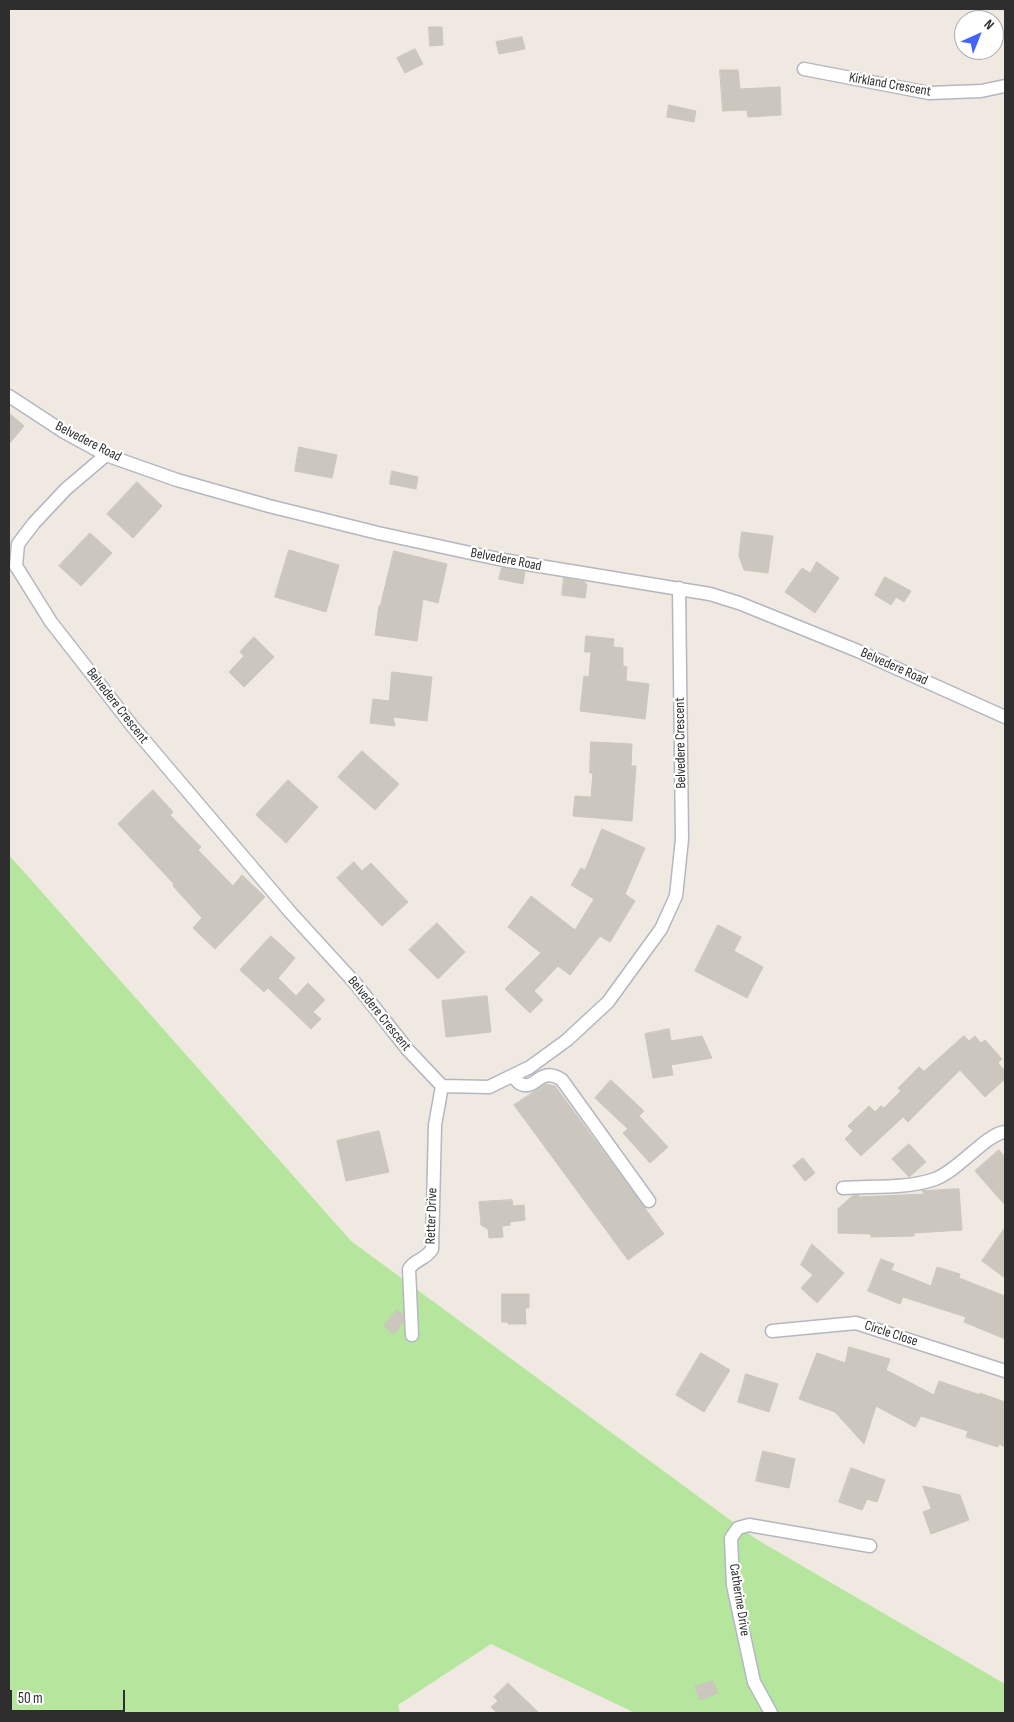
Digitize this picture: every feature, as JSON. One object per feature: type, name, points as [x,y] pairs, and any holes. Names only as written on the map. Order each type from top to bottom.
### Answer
[{"type":"street","name":"Kirkland Crescent","points":[[804,69],[929,93],[981,91],[1005,86]]},
{"type":"street","name":"Belvedere Road","points":[[9,396],[64,432],[106,455],[177,480],[269,506],[378,533],[503,560],[710,594],[739,603],[858,651],[1005,717]]},
{"type":"street","name":"Belvedere Crescent","points":[[106,455],[66,489],[34,523],[18,544],[16,566],[51,622],[133,727],[291,913],[355,983],[408,1050],[442,1086],[489,1087],[530,1068],[567,1040],[608,1002],[661,929],[676,896],[682,840],[679,588]]},
{"type":"street","points":[[512,1076],[521,1084],[528,1085],[547,1074],[554,1075],[562,1080],[649,1201]]},
{"type":"street","name":"Retter Drive","points":[[412,1334],[409,1269],[412,1264],[429,1255],[432,1249],[435,1125],[442,1086]]},
{"type":"street","points":[[843,1188],[908,1184],[936,1179],[965,1160],[988,1140],[1005,1132]]},
{"type":"street","name":"Circle Close","points":[[772,1331],[856,1323],[1005,1370]]},
{"type":"street","name":"Catherine Drive","points":[[771,1713],[754,1682],[733,1585],[731,1544],[734,1532],[738,1528],[749,1525],[870,1546]]},
{"type":"green space","points":[[9,855],[351,1241],[756,1539],[1005,1684],[1005,1713],[635,1713],[491,1644],[398,1705],[400,1713],[9,1713]]},
{"type":"building","points":[[429,27],[442,27],[443,45],[430,46]]},
{"type":"building","points":[[522,37],[525,49],[499,54],[496,42]]},
{"type":"building","points":[[415,49],[423,64],[405,73],[397,58]]},
{"type":"building","points":[[720,70],[738,70],[740,89],[780,87],[781,115],[748,117],[747,110],[723,111]]},
{"type":"building","points":[[669,105],[696,111],[694,122],[667,117]]},
{"type":"building","points":[[9,413],[24,426],[9,444]]},
{"type":"building","points":[[299,447],[337,455],[332,478],[295,471]]},
{"type":"building","points":[[392,471],[418,477],[416,489],[390,484]]},
{"type":"building","points":[[137,482],[162,506],[133,538],[107,514]]},
{"type":"building","points":[[742,532],[773,536],[768,573],[744,570],[739,556]]},
{"type":"building","points":[[90,533],[112,553],[81,586],[59,566]]},
{"type":"building","points":[[289,550],[339,565],[326,612],[275,597]]},
{"type":"building","points":[[394,551],[447,564],[438,603],[423,599],[417,641],[375,635],[379,606]]},
{"type":"building","points":[[817,562],[839,578],[815,613],[785,592],[802,568],[810,573]]},
{"type":"building","points":[[502,568],[525,572],[523,584],[499,579]]},
{"type":"building","points":[[885,577],[911,591],[904,602],[896,597],[891,605],[875,595]]},
{"type":"building","points":[[564,578],[585,582],[587,584],[585,598],[562,595]]},
{"type":"building","points":[[586,636],[614,639],[613,647],[623,648],[623,666],[627,667],[626,681],[649,684],[645,719],[580,711],[584,676],[589,677],[591,652],[585,652]]},
{"type":"building","points":[[254,637],[274,657],[244,687],[229,672],[244,656],[240,652]]},
{"type":"building","points":[[392,672],[432,677],[427,721],[393,717],[395,726],[370,723],[373,699],[389,701]]},
{"type":"building","points":[[591,742],[632,744],[631,766],[636,766],[632,821],[573,816],[575,796],[591,797],[593,773],[590,773]]},
{"type":"building","points":[[362,751],[399,784],[375,810],[338,777]]},
{"type":"building","points":[[288,780],[318,807],[286,843],[256,815]]},
{"type":"building","points":[[153,790],[173,812],[170,815],[201,847],[198,850],[233,886],[242,875],[265,897],[215,949],[193,928],[202,918],[173,886],[174,884],[118,824]]},
{"type":"building","points":[[602,829],[645,848],[625,894],[635,901],[610,942],[600,936],[570,975],[558,966],[534,991],[543,1000],[530,1013],[505,989],[541,953],[508,927],[531,896],[575,930],[594,899],[571,885],[581,868],[585,870]]},
{"type":"building","points":[[354,862],[362,871],[371,863],[408,902],[382,926],[337,878]]},
{"type":"building","points":[[437,923],[465,952],[438,979],[409,950]]},
{"type":"building","points":[[718,925],[741,937],[734,951],[763,967],[747,998],[695,971]]},
{"type":"building","points":[[271,936],[295,958],[278,978],[296,996],[308,983],[325,1000],[313,1012],[321,1019],[311,1029],[268,988],[264,992],[240,970]]},
{"type":"building","points":[[487,996],[491,1032],[446,1037],[442,1001]]},
{"type":"building","points":[[669,1029],[671,1041],[702,1036],[712,1058],[671,1065],[673,1075],[653,1078],[645,1034]]},
{"type":"building","points":[[964,1036],[969,1041],[975,1036],[981,1043],[985,1040],[1002,1059],[998,1063],[1005,1071],[1005,1079],[985,1097],[960,1070],[908,1122],[903,1117],[861,1156],[845,1139],[853,1131],[848,1126],[869,1106],[875,1112],[881,1106],[884,1108],[901,1091],[898,1088],[919,1067],[924,1071]]},
{"type":"building","points":[[611,1080],[644,1111],[639,1116],[668,1147],[650,1163],[623,1133],[628,1129],[595,1098]]},
{"type":"building","points":[[546,1084],[555,1086],[664,1234],[628,1260],[514,1105]]},
{"type":"building","points":[[379,1131],[389,1172],[346,1181],[337,1141]]},
{"type":"building","points":[[909,1144],[926,1162],[909,1177],[892,1159]]},
{"type":"building","points":[[999,1150],[1005,1157],[1005,1205],[975,1171]]},
{"type":"building","points":[[803,1158],[815,1173],[805,1181],[793,1166]]},
{"type":"building","points":[[959,1189],[962,1230],[914,1233],[914,1236],[871,1237],[871,1234],[838,1233],[838,1209],[852,1196],[925,1194],[922,1191]]},
{"type":"building","points":[[512,1200],[513,1206],[524,1205],[525,1220],[510,1222],[510,1225],[502,1226],[503,1237],[489,1238],[488,1229],[481,1225],[479,1202]]},
{"type":"building","points":[[1005,1228],[1005,1278],[982,1261]]},
{"type":"building","points":[[812,1244],[844,1273],[817,1303],[801,1288],[813,1275],[801,1265]]},
{"type":"building","points":[[881,1259],[894,1264],[891,1270],[931,1286],[937,1267],[960,1274],[959,1278],[1005,1296],[1005,1339],[964,1322],[966,1317],[903,1297],[900,1304],[868,1291]]},
{"type":"building","points":[[502,1294],[529,1294],[529,1308],[525,1308],[526,1324],[502,1322]]},
{"type":"building","points":[[397,1310],[403,1315],[403,1323],[394,1334],[384,1326]]},
{"type":"building","points":[[849,1347],[890,1359],[886,1370],[934,1395],[939,1381],[1005,1402],[1005,1447],[999,1444],[998,1447],[966,1437],[968,1431],[921,1416],[915,1427],[876,1406],[864,1444],[835,1412],[799,1399],[817,1353],[845,1363]]},
{"type":"building","points":[[701,1353],[730,1370],[704,1412],[676,1395]]},
{"type":"building","points":[[746,1374],[778,1384],[769,1412],[738,1402]]},
{"type":"building","points":[[763,1451],[795,1459],[789,1488],[756,1481]]},
{"type":"building","points":[[851,1468],[885,1480],[877,1502],[867,1499],[862,1510],[839,1502]]},
{"type":"building","points":[[923,1486],[960,1495],[969,1520],[931,1534],[923,1512],[931,1509]]},
{"type":"building","points":[[713,1681],[718,1693],[700,1700],[695,1687]]},
{"type":"building","points":[[508,1683],[539,1713],[497,1713],[491,1707],[498,1701],[494,1697]]}]
